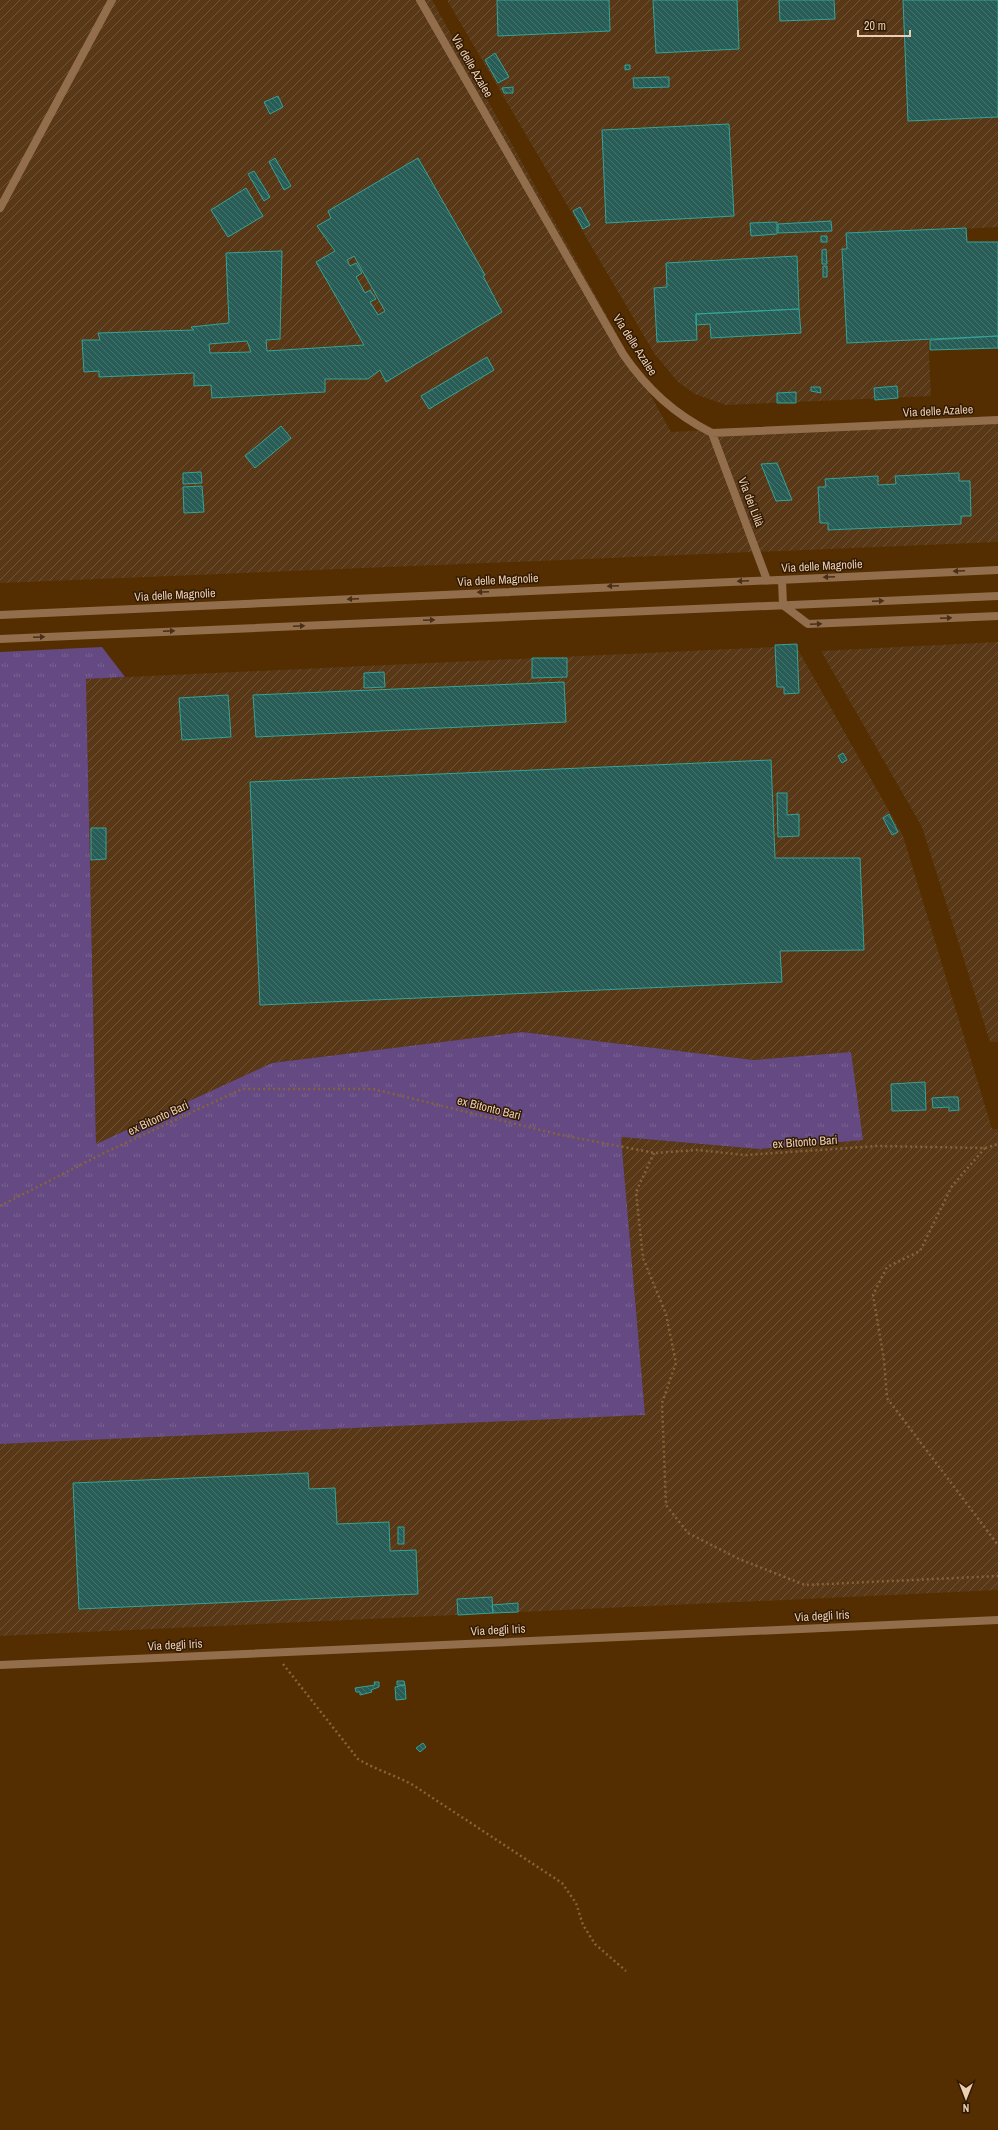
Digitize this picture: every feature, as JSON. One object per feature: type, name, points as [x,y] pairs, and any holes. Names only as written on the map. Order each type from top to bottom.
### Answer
[{"type":"street","points":[[0,208],[112,0]]},
{"type":"street","name":"Via delle Azalee","points":[[420,0],[623,354],[656,396],[670,408],[692,423],[712,433],[998,420]]},
{"type":"street","name":"Via dei Lillà","points":[[712,433],[767,580]]},
{"type":"street","name":"Via delle Magnolie","points":[[0,616],[998,570]]},
{"type":"street","points":[[782,580],[783,605]]},
{"type":"street","points":[[0,639],[998,596]]},
{"type":"street","points":[[783,605],[808,624],[998,616]]},
{"type":"street","name":"Via degli Iris","points":[[0,1665],[998,1620]]},
{"type":"path","name":"ex Bitonto Bari","points":[[0,1206],[102,1154],[242,1089],[373,1089],[561,1135],[655,1153],[697,1150],[746,1155],[877,1146],[985,1148],[998,1144]]},
{"type":"path","points":[[985,1148],[952,1186],[920,1251],[887,1267],[873,1295],[884,1360],[887,1398],[998,1545]]},
{"type":"path","points":[[655,1153],[636,1192],[643,1258],[666,1314],[676,1363],[662,1403],[666,1506],[688,1533],[739,1559],[805,1585],[998,1576]]},
{"type":"path","points":[[274,1652],[358,1759],[373,1768],[392,1774],[413,1785],[562,1883],[576,1903],[583,1925],[595,1944],[626,1971]]},
{"type":"shaded area","points":[[0,0],[432,0],[671,432],[998,416],[998,542],[0,583]]},
{"type":"shaded area","points":[[447,0],[998,0],[998,227],[923,231],[931,396],[726,405],[695,394],[678,382],[654,353]]},
{"type":"shaded area","points":[[998,642],[998,1042],[990,1042],[922,827],[821,651]]},
{"type":"shaded area","points":[[796,646],[903,836],[992,1129],[998,1129],[998,1590],[0,1636],[0,1444],[644,1415],[621,1137],[759,1149],[850,1052],[754,1060],[522,1032],[272,1063],[96,1144],[86,679]]},
{"type":"green space","points":[[102,647],[125,677],[86,679],[96,1144],[272,1063],[522,1032],[754,1060],[851,1052],[863,1140],[759,1149],[621,1137],[645,1415],[0,1444],[0,652]]},
{"type":"building","points":[[497,0],[609,0],[610,31],[498,36]]},
{"type":"building","points":[[653,0],[737,0],[739,49],[656,53]]},
{"type":"building","points":[[779,0],[834,0],[835,19],[780,21]]},
{"type":"building","points":[[903,0],[998,0],[998,117],[908,121]]},
{"type":"building","points":[[495,53],[509,77],[498,83],[485,60]]},
{"type":"building","points":[[625,65],[630,65],[630,69],[625,70]]},
{"type":"building","points":[[669,77],[669,87],[634,88],[633,78]]},
{"type":"building","points":[[513,87],[513,93],[504,93],[502,88]]},
{"type":"building","points":[[278,96],[283,107],[270,114],[264,102]]},
{"type":"building","points":[[729,124],[734,216],[606,223],[602,130]]},
{"type":"building","points":[[275,158],[291,186],[284,190],[269,162]]},
{"type":"building","points":[[418,158],[485,275],[483,276],[502,312],[386,382],[380,370],[368,379],[325,379],[325,392],[212,398],[211,385],[194,386],[194,373],[99,377],[99,371],[84,372],[82,340],[100,340],[98,333],[194,330],[191,327],[229,323],[226,253],[282,251],[280,339],[266,340],[267,351],[364,345],[316,262],[335,251],[317,226],[331,218],[328,211]],"holes":[[[354,256],[385,311],[378,315],[370,302],[376,299],[370,290],[365,293],[356,277],[362,273],[356,263],[350,266],[347,260]],[[247,341],[251,352],[210,353],[209,344]]]},
{"type":"building","points":[[254,171],[270,197],[264,201],[248,174]]},
{"type":"building","points":[[246,188],[263,216],[228,237],[211,210]]},
{"type":"building","points":[[580,207],[590,225],[583,229],[573,211]]},
{"type":"building","points":[[831,221],[832,231],[778,233],[778,224]]},
{"type":"building","points":[[777,222],[777,234],[751,236],[750,223]]},
{"type":"building","points":[[966,228],[967,242],[998,242],[998,336],[847,343],[842,249],[847,249],[846,233]]},
{"type":"building","points":[[821,236],[827,236],[827,242],[821,242]]},
{"type":"building","points":[[826,249],[827,264],[822,264],[822,250]]},
{"type":"building","points":[[797,256],[799,309],[696,314],[697,340],[657,342],[654,288],[667,287],[666,263]]},
{"type":"building","points":[[823,266],[827,266],[827,277],[823,277]]},
{"type":"building","points":[[799,309],[801,333],[711,338],[710,324],[696,325],[696,314]]},
{"type":"building","points":[[998,336],[998,348],[930,350],[930,340]]},
{"type":"building","points":[[487,357],[494,370],[429,409],[421,396]]},
{"type":"building","points":[[897,386],[898,398],[875,400],[874,388]]},
{"type":"building","points":[[811,387],[820,387],[821,393],[811,391]]},
{"type":"building","points":[[796,392],[796,403],[777,403],[777,393]]},
{"type":"building","points":[[281,426],[291,438],[255,468],[245,456]]},
{"type":"building","points":[[777,463],[792,500],[776,501],[761,464]]},
{"type":"building","points":[[201,472],[202,483],[183,484],[183,473]]},
{"type":"building","points":[[959,473],[959,481],[970,481],[971,516],[961,516],[961,524],[828,530],[828,523],[820,523],[818,487],[826,487],[825,479],[878,476],[878,485],[896,484],[895,476]]},
{"type":"building","points":[[202,486],[204,512],[184,513],[183,487]]},
{"type":"building","points":[[797,644],[799,693],[784,694],[784,687],[777,687],[775,645]]},
{"type":"building","points":[[532,658],[567,658],[567,677],[532,678]]},
{"type":"building","points":[[384,672],[385,687],[364,688],[364,673]]},
{"type":"building","points":[[564,682],[566,722],[256,737],[253,695]]},
{"type":"building","points":[[228,695],[231,737],[182,740],[179,698]]},
{"type":"building","points":[[843,753],[847,760],[842,763],[838,756]]},
{"type":"building","points":[[771,760],[775,858],[860,858],[864,950],[780,951],[782,982],[260,1005],[250,782]]},
{"type":"building","points":[[777,793],[787,793],[787,815],[799,814],[799,836],[778,837]]},
{"type":"building","points":[[889,814],[898,832],[892,835],[883,818]]},
{"type":"building","points":[[91,828],[106,828],[106,859],[91,860]]},
{"type":"building","points":[[925,1082],[926,1110],[892,1111],[891,1084]]},
{"type":"building","points":[[958,1097],[959,1110],[949,1111],[949,1107],[933,1108],[932,1098]]},
{"type":"building","points":[[308,1473],[309,1489],[335,1488],[337,1524],[389,1522],[390,1551],[416,1550],[418,1594],[79,1609],[73,1483]]},
{"type":"building","points":[[398,1527],[404,1527],[404,1544],[398,1544]]},
{"type":"building","points":[[492,1597],[493,1613],[458,1615],[457,1599]]},
{"type":"building","points":[[518,1603],[518,1612],[493,1613],[492,1605]]},
{"type":"building","points":[[397,1681],[404,1681],[405,1685],[397,1685]]},
{"type":"building","points":[[374,1682],[379,1682],[379,1687],[371,1690],[372,1692],[360,1695],[360,1692],[356,1692],[355,1688],[375,1685]]},
{"type":"building","points":[[405,1685],[406,1699],[396,1700],[395,1687]]},
{"type":"building","points":[[423,1743],[426,1747],[420,1752],[416,1748]]}]
